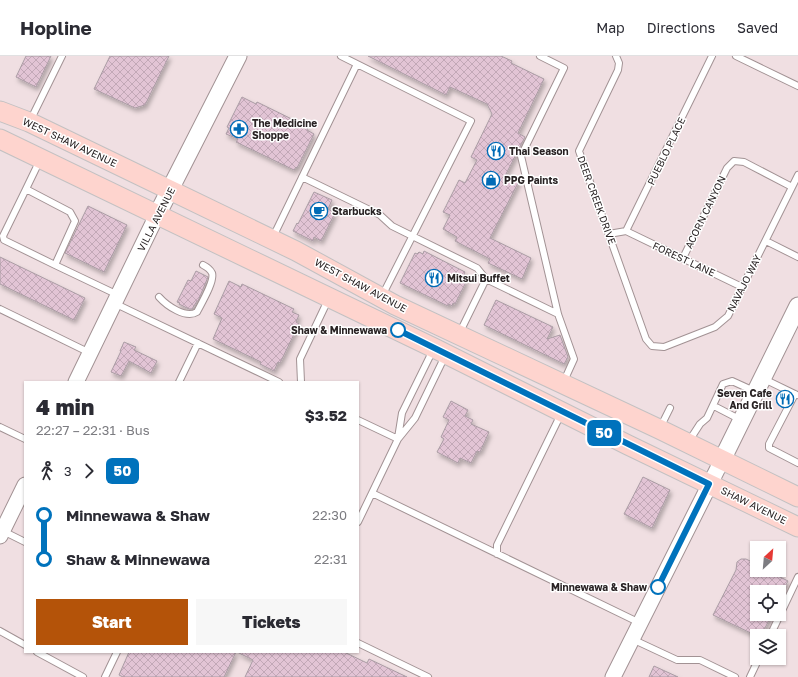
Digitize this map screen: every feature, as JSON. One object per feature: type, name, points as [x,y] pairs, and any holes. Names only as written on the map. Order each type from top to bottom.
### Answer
[{"type":"main road","name":"VILLA AVENUE","points":[[157,215],[238,56]]},
{"type":"main road","name":"WEST SHAW AVENUE","points":[[0,110],[29,122],[272,239],[318,262],[382,298],[458,335],[722,460]]},
{"type":"main road","points":[[0,139],[440,351],[709,484]]},
{"type":"main road","points":[[329,297],[346,294],[424,332],[429,333],[434,330],[437,324]]},
{"type":"main road","points":[[796,313],[722,460],[797,494]]},
{"type":"main road","points":[[440,351],[438,344],[444,342],[450,343],[543,386],[563,384]]},
{"type":"main road","name":"SHAW AVENUE","points":[[709,484],[798,527]]},
{"type":"street","name":"VILLA AVENUE","points":[[76,381],[157,215]]},
{"type":"street","points":[[613,677],[722,460]]},
{"type":"street","points":[[1,533],[24,487]]},
{"type":"lane","points":[[29,122],[62,56]]},
{"type":"lane","points":[[341,56],[471,120],[382,298]]},
{"type":"lane","points":[[540,56],[564,68],[521,156],[558,314],[574,359],[563,384]]},
{"type":"lane","name":"DEER CREEK DRIVE","points":[[616,56],[619,63],[618,70],[579,151],[646,339],[652,346]]},
{"type":"lane","name":"PUEBLO PLACE","points":[[626,231],[712,56]]},
{"type":"lane","points":[[736,56],[798,86]]},
{"type":"lane","points":[[272,239],[357,64]]},
{"type":"lane","points":[[40,158],[4,236],[4,240],[54,265],[198,343],[277,381]]},
{"type":"lane","name":"ACORN CANYON","points":[[683,258],[727,168],[734,161],[744,162],[792,187]]},
{"type":"lane","name":"NAVAJO WAY","points":[[652,346],[664,347],[715,327],[728,316],[798,175]]},
{"type":"lane","points":[[302,176],[380,215],[392,226],[477,268],[486,279],[558,314]]},
{"type":"lane","points":[[26,189],[70,212],[75,221],[54,265]]},
{"type":"lane","points":[[609,234],[626,231]]},
{"type":"lane","name":"FOREST LANE","points":[[626,231],[742,287]]},
{"type":"lane","points":[[766,240],[798,257]]},
{"type":"lane","points":[[159,297],[164,304],[187,314],[197,312],[212,280],[212,272],[209,268],[203,265]]},
{"type":"lane","points":[[458,335],[486,279]]},
{"type":"lane","points":[[301,381],[300,359],[329,297]]},
{"type":"lane","points":[[0,309],[90,353]]},
{"type":"lane","points":[[179,381],[198,343]]},
{"type":"lane","points":[[398,439],[402,413],[440,351]]},
{"type":"lane","points":[[359,520],[398,439],[415,418],[440,351]]},
{"type":"lane","points":[[688,444],[700,424],[707,418],[724,384],[732,381],[759,385],[796,395],[769,444],[769,448],[798,463]]},
{"type":"lane","points":[[714,406],[741,420]]},
{"type":"lane","points":[[659,430],[670,408]]},
{"type":"lane","points":[[497,554],[497,545],[562,412]]},
{"type":"lane","points":[[359,420],[398,439]]},
{"type":"lane","points":[[0,427],[24,439]]},
{"type":"lane","points":[[372,493],[640,623]]},
{"type":"lane","points":[[1,533],[24,542]]},
{"type":"lane","points":[[773,629],[798,577]]},
{"type":"lane","points":[[0,631],[24,644]]},
{"type":"lane","points":[[632,639],[677,660],[700,660],[735,677]]},
{"type":"lane","points":[[359,643],[428,677]]},
{"type":"lane","points":[[39,653],[82,677]]},
{"type":"lane","points":[[105,677],[117,653]]},
{"type":"lane","points":[[750,677],[756,665]]},
{"type":"building","points":[[26,56],[51,56],[36,87],[16,77]]},
{"type":"building","points":[[110,56],[169,56],[145,105],[135,108],[94,89]]},
{"type":"building","points":[[368,56],[501,56],[512,61],[511,63],[544,79],[518,133],[525,137],[506,174],[519,181],[490,238],[531,258],[522,279],[488,263],[490,259],[455,241],[457,237],[443,229],[450,215],[443,212],[459,180],[465,183],[477,160],[471,157],[492,114],[487,104],[450,87],[446,95]]},
{"type":"building","points":[[242,97],[256,104],[257,102],[308,127],[307,130],[314,134],[297,168],[296,167],[294,170],[236,142],[238,139],[226,134],[229,128],[227,127]]},
{"type":"building","points":[[314,192],[332,200],[328,209],[335,213],[321,241],[314,237],[313,241],[293,231]]},
{"type":"building","points":[[88,206],[127,225],[104,272],[65,253]]},
{"type":"building","name":"Mitsui Buffet","points":[[424,251],[465,272],[464,274],[467,276],[464,281],[466,282],[455,304],[453,303],[452,306],[449,304],[448,306],[400,283],[415,253],[417,254],[419,252],[423,254]]},
{"type":"building","points":[[0,257],[85,298],[74,320],[0,284]]},
{"type":"building","points":[[196,271],[208,277],[198,301],[192,309],[189,309],[177,302],[188,280],[191,281]]},
{"type":"building","points":[[229,281],[241,287],[242,284],[294,309],[292,312],[299,315],[296,322],[299,324],[280,363],[278,362],[274,371],[260,364],[261,362],[213,339],[222,318],[214,314]]},
{"type":"building","points":[[496,300],[553,327],[547,339],[560,335],[568,357],[564,364],[484,325]]},
{"type":"building","points":[[124,342],[136,347],[134,350],[157,361],[151,373],[129,361],[121,376],[111,372]]},
{"type":"building","points":[[451,401],[468,410],[465,416],[473,420],[471,424],[489,432],[480,452],[477,451],[471,463],[460,458],[458,463],[437,452],[444,439],[441,437],[449,420],[443,417]]},
{"type":"building","points":[[643,477],[670,490],[652,528],[624,514]]},
{"type":"building","points":[[741,559],[750,561],[750,577],[780,577],[788,581],[786,585],[750,585],[750,621],[768,621],[764,629],[750,629],[750,633],[713,615],[736,570],[737,562]]},
{"type":"building","points":[[129,653],[236,653],[224,677],[123,677],[119,675]]},
{"type":"building","points":[[239,653],[346,653],[367,663],[369,659],[407,677],[245,677],[253,660]]},
{"type":"building","points":[[654,666],[678,677],[649,677]]},
{"type":"bus line","name":"50","points":[[398,330],[510,387],[709,484],[658,587]]},
{"type":"place","name":"The Medicine Shoppe","points":[[239,129]]},
{"type":"place","name":"Thai Season","points":[[496,151]]},
{"type":"place","name":"PPG Paints","points":[[491,180]]},
{"type":"place","name":"Starbucks","points":[[319,211]]},
{"type":"place","name":"Mitsui Buffet","points":[[434,278]]},
{"type":"place","name":"Shaw & Minnewawa","points":[[398,330]]},
{"type":"place","name":"Seven Cafe And Grill","points":[[785,399]]},
{"type":"place","name":"Minnewawa & Shaw","points":[[658,587]]}]
